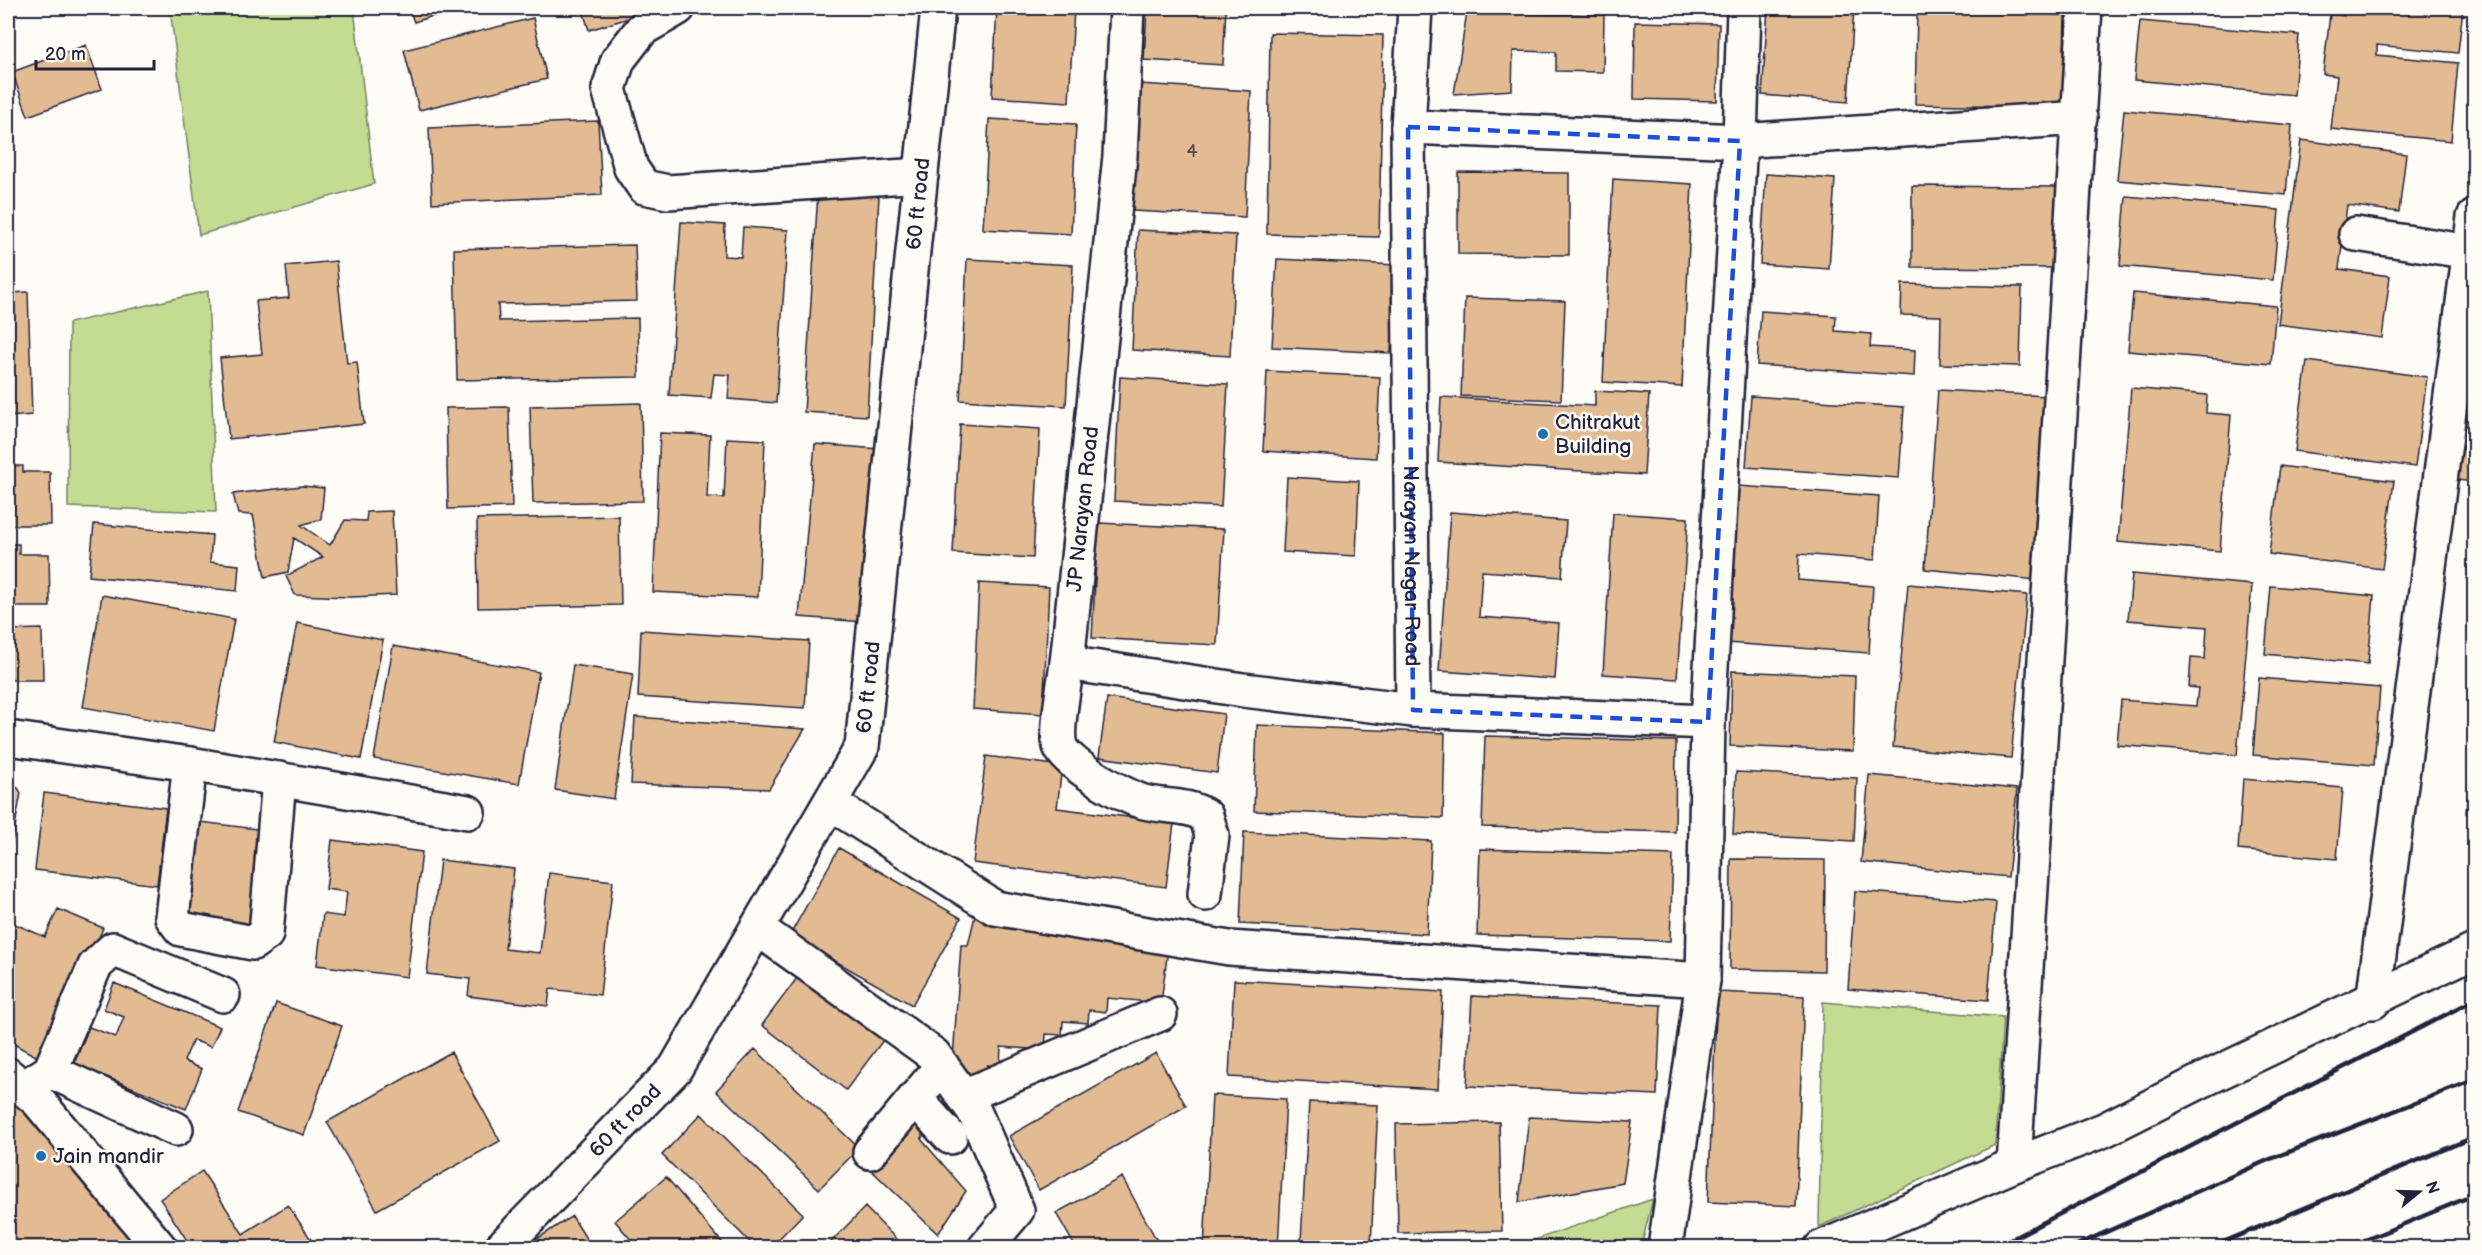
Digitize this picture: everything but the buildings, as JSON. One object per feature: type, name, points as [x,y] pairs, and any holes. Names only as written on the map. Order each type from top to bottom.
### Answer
[{"type":"street","points":[[678,8],[642,29],[618,60],[609,89],[631,168],[644,187],[668,192],[921,175]]},
{"type":"street","name":"60 ft road","points":[[501,1248],[675,1069],[862,747],[938,8]]},
{"type":"street","name":"JP Narayan Road","points":[[1127,8],[1120,156],[1059,731],[1060,747],[1098,781],[1143,802],[1197,810],[1206,816],[1212,835],[1205,894]]},
{"type":"street","name":"Narayan Nagar Road","points":[[1413,710],[1408,127],[1416,8]]},
{"type":"street","points":[[1665,1248],[1703,980],[1708,722],[1740,141],[1744,8]]},
{"type":"street","points":[[2014,1165],[2085,8]]},
{"type":"street","points":[[1408,127],[1740,141],[2080,118]]},
{"type":"street","points":[[2373,1002],[2475,217]]},
{"type":"street","points":[[2356,234],[2470,252]]},
{"type":"street","points":[[1067,663],[1243,690],[1413,710],[1708,722]]},
{"type":"street","points":[[8,738],[190,764],[468,812]]},
{"type":"street","points":[[190,764],[172,917],[181,929],[253,943],[266,934],[279,779]]},
{"type":"street","points":[[830,803],[995,908],[1229,948],[1703,980]]},
{"type":"street","points":[[757,928],[934,1055],[942,1066],[974,1111],[1017,1210],[985,1248]]},
{"type":"street","points":[[27,1078],[95,966],[113,949],[223,995]]},
{"type":"street","points":[[1821,1248],[2014,1165],[2104,1131],[2203,1080],[2373,1002],[2475,951]]},
{"type":"street","points":[[963,1096],[1160,1014]]},
{"type":"street","points":[[870,1152],[942,1066]]},
{"type":"street","points":[[27,1078],[176,1129]]},
{"type":"street","points":[[27,1078],[38,1101],[160,1248]]},
{"type":"street","points":[[915,1098],[950,1137]]},
{"type":"highlighted area","points":[[1408,127],[1740,141],[1708,722],[1413,710]]},
{"type":"green space","points":[[170,8],[354,8],[374,184],[199,235]]},
{"type":"green space","points":[[208,291],[216,512],[68,507],[69,323]]},
{"type":"green space","points":[[1823,1002],[2003,1017],[1995,1145],[1819,1227]]},
{"type":"green space","points":[[1653,1199],[1641,1247],[1514,1247]]},
{"type":"railway","points":[[1994,1248],[2474,1000]]},
{"type":"railway","points":[[2070,1248],[2268,1160],[2474,1080]]},
{"type":"railway","points":[[2209,1248],[2474,1137]]},
{"type":"railway","points":[[2346,1248],[2474,1195]]},
{"type":"railway","points":[[2454,1248],[2474,1239]]},
{"type":"place","name":"Chitrakut Building","points":[[1543,434]]},
{"type":"place","name":"Jain mandir","points":[[41,1156]]}]
